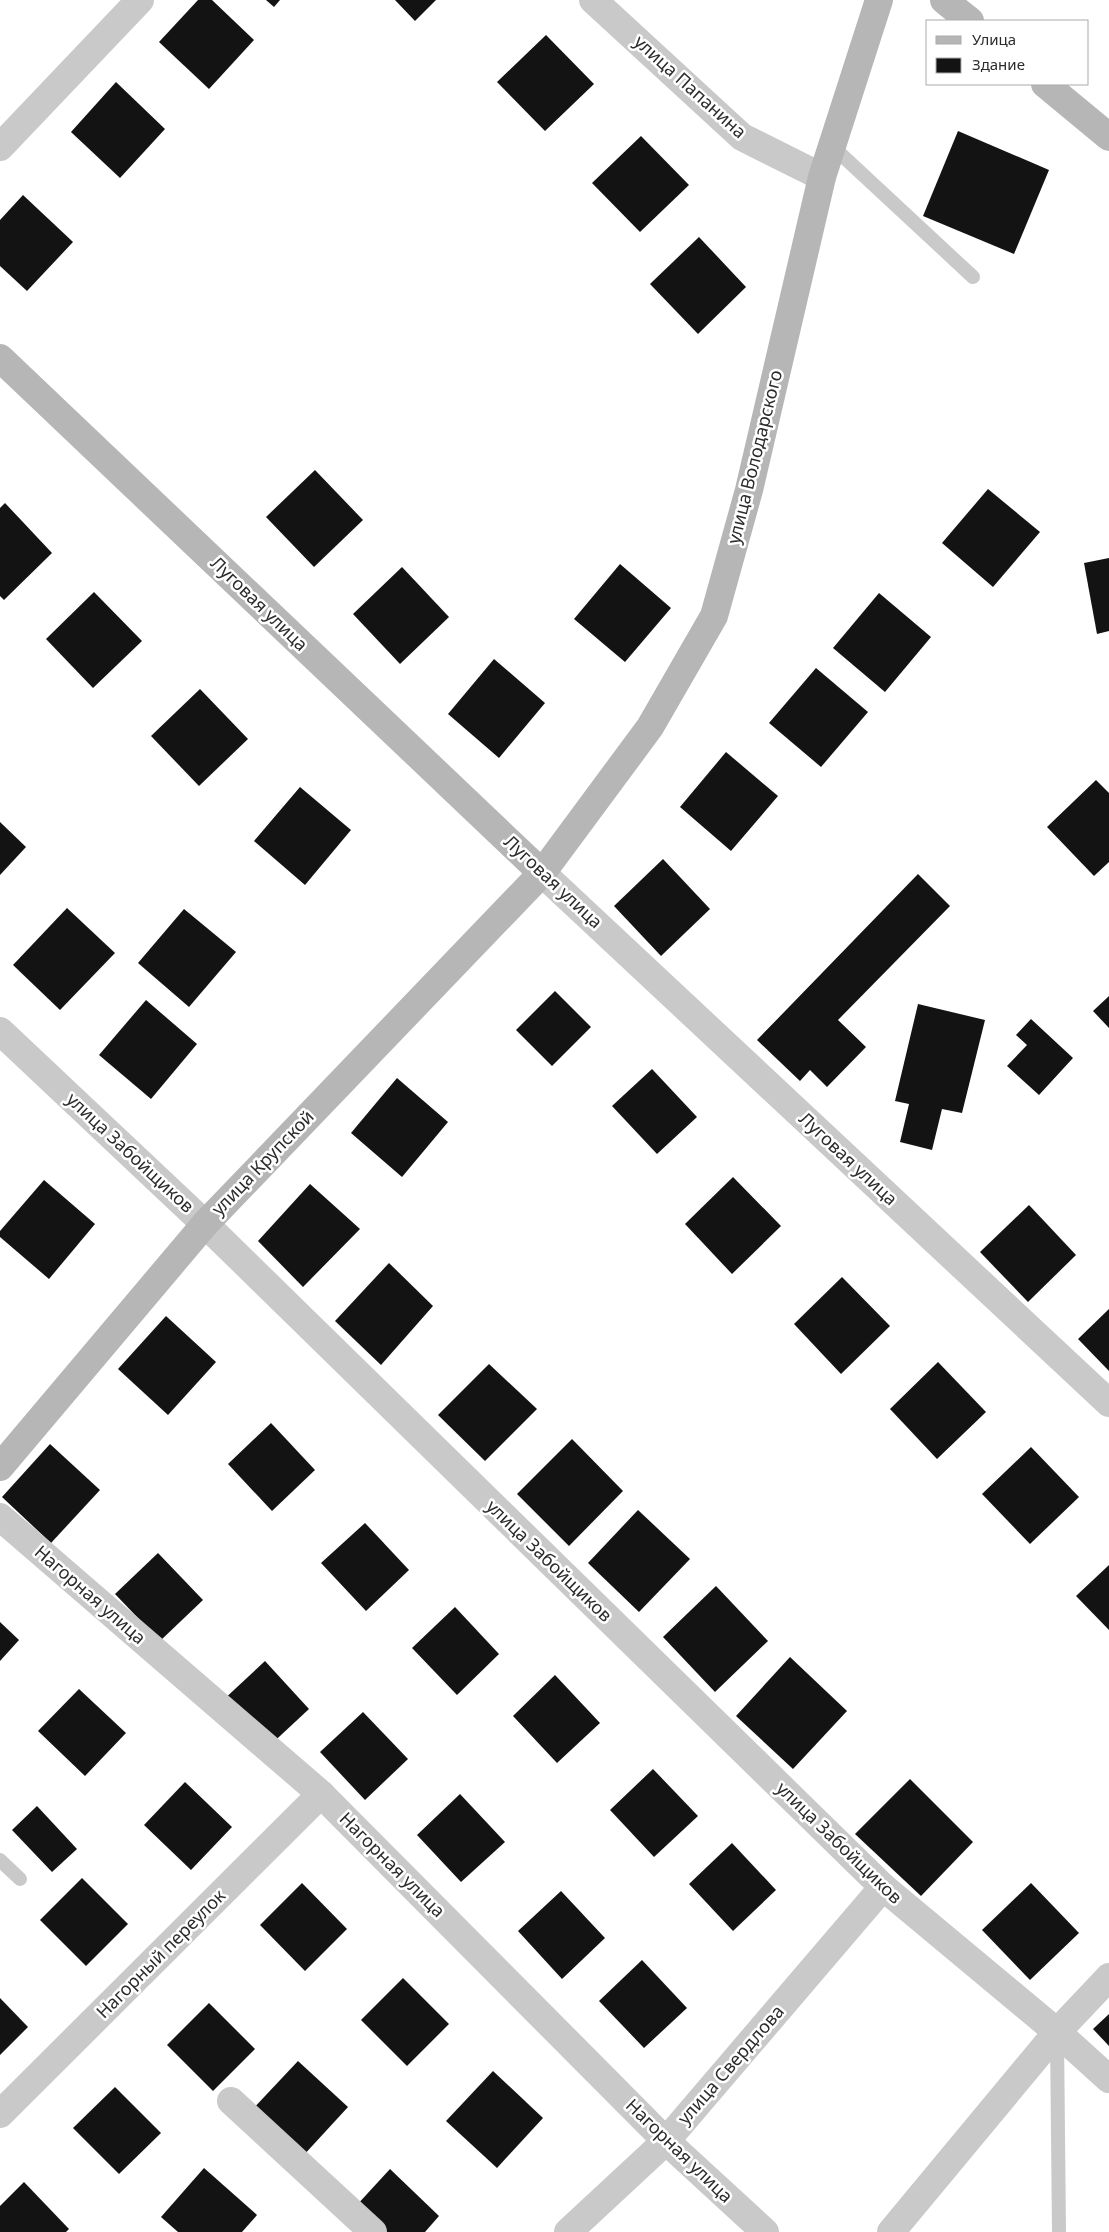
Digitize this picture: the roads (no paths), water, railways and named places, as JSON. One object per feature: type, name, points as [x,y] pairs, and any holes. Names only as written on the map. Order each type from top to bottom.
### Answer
[{"type":"main road","name":"улица Володарского","points":[[542,872],[650,727],[714,616],[749,490],[822,177],[879,0]]},
{"type":"main road","points":[[944,0],[969,20]]},
{"type":"main road","points":[[1046,85],[1109,137]]},
{"type":"main road","name":"Луговая улица","points":[[0,358],[542,872]]},
{"type":"main road","name":"улица Крупской","points":[[0,1467],[205,1224],[542,872]]},
{"type":"street","points":[[0,146],[140,0]]},
{"type":"street","name":"улица Папанина","points":[[592,0],[742,137],[822,177]]},
{"type":"street","name":"Луговая улица","points":[[542,872],[1109,1402]]},
{"type":"street","name":"улица Забойщиков","points":[[0,1030],[205,1224],[883,1887],[1057,2032],[1109,2079]]},
{"type":"street","name":"Нагорная улица","points":[[0,1517],[321,1794],[666,2141],[765,2232]]},
{"type":"street","name":"Нагорный переулок","points":[[0,2114],[321,1794]]},
{"type":"street","name":"улица Свердлова","points":[[568,2232],[666,2141],[883,1887]]},
{"type":"street","points":[[891,2232],[1057,2032],[1109,1977]]},
{"type":"street","points":[[231,2101],[373,2232]]},
{"type":"lane","points":[[832,146],[973,277]]},
{"type":"lane","points":[[0,1860],[20,1879]]},
{"type":"lane","points":[[1057,2032],[1059,2232]]}]
